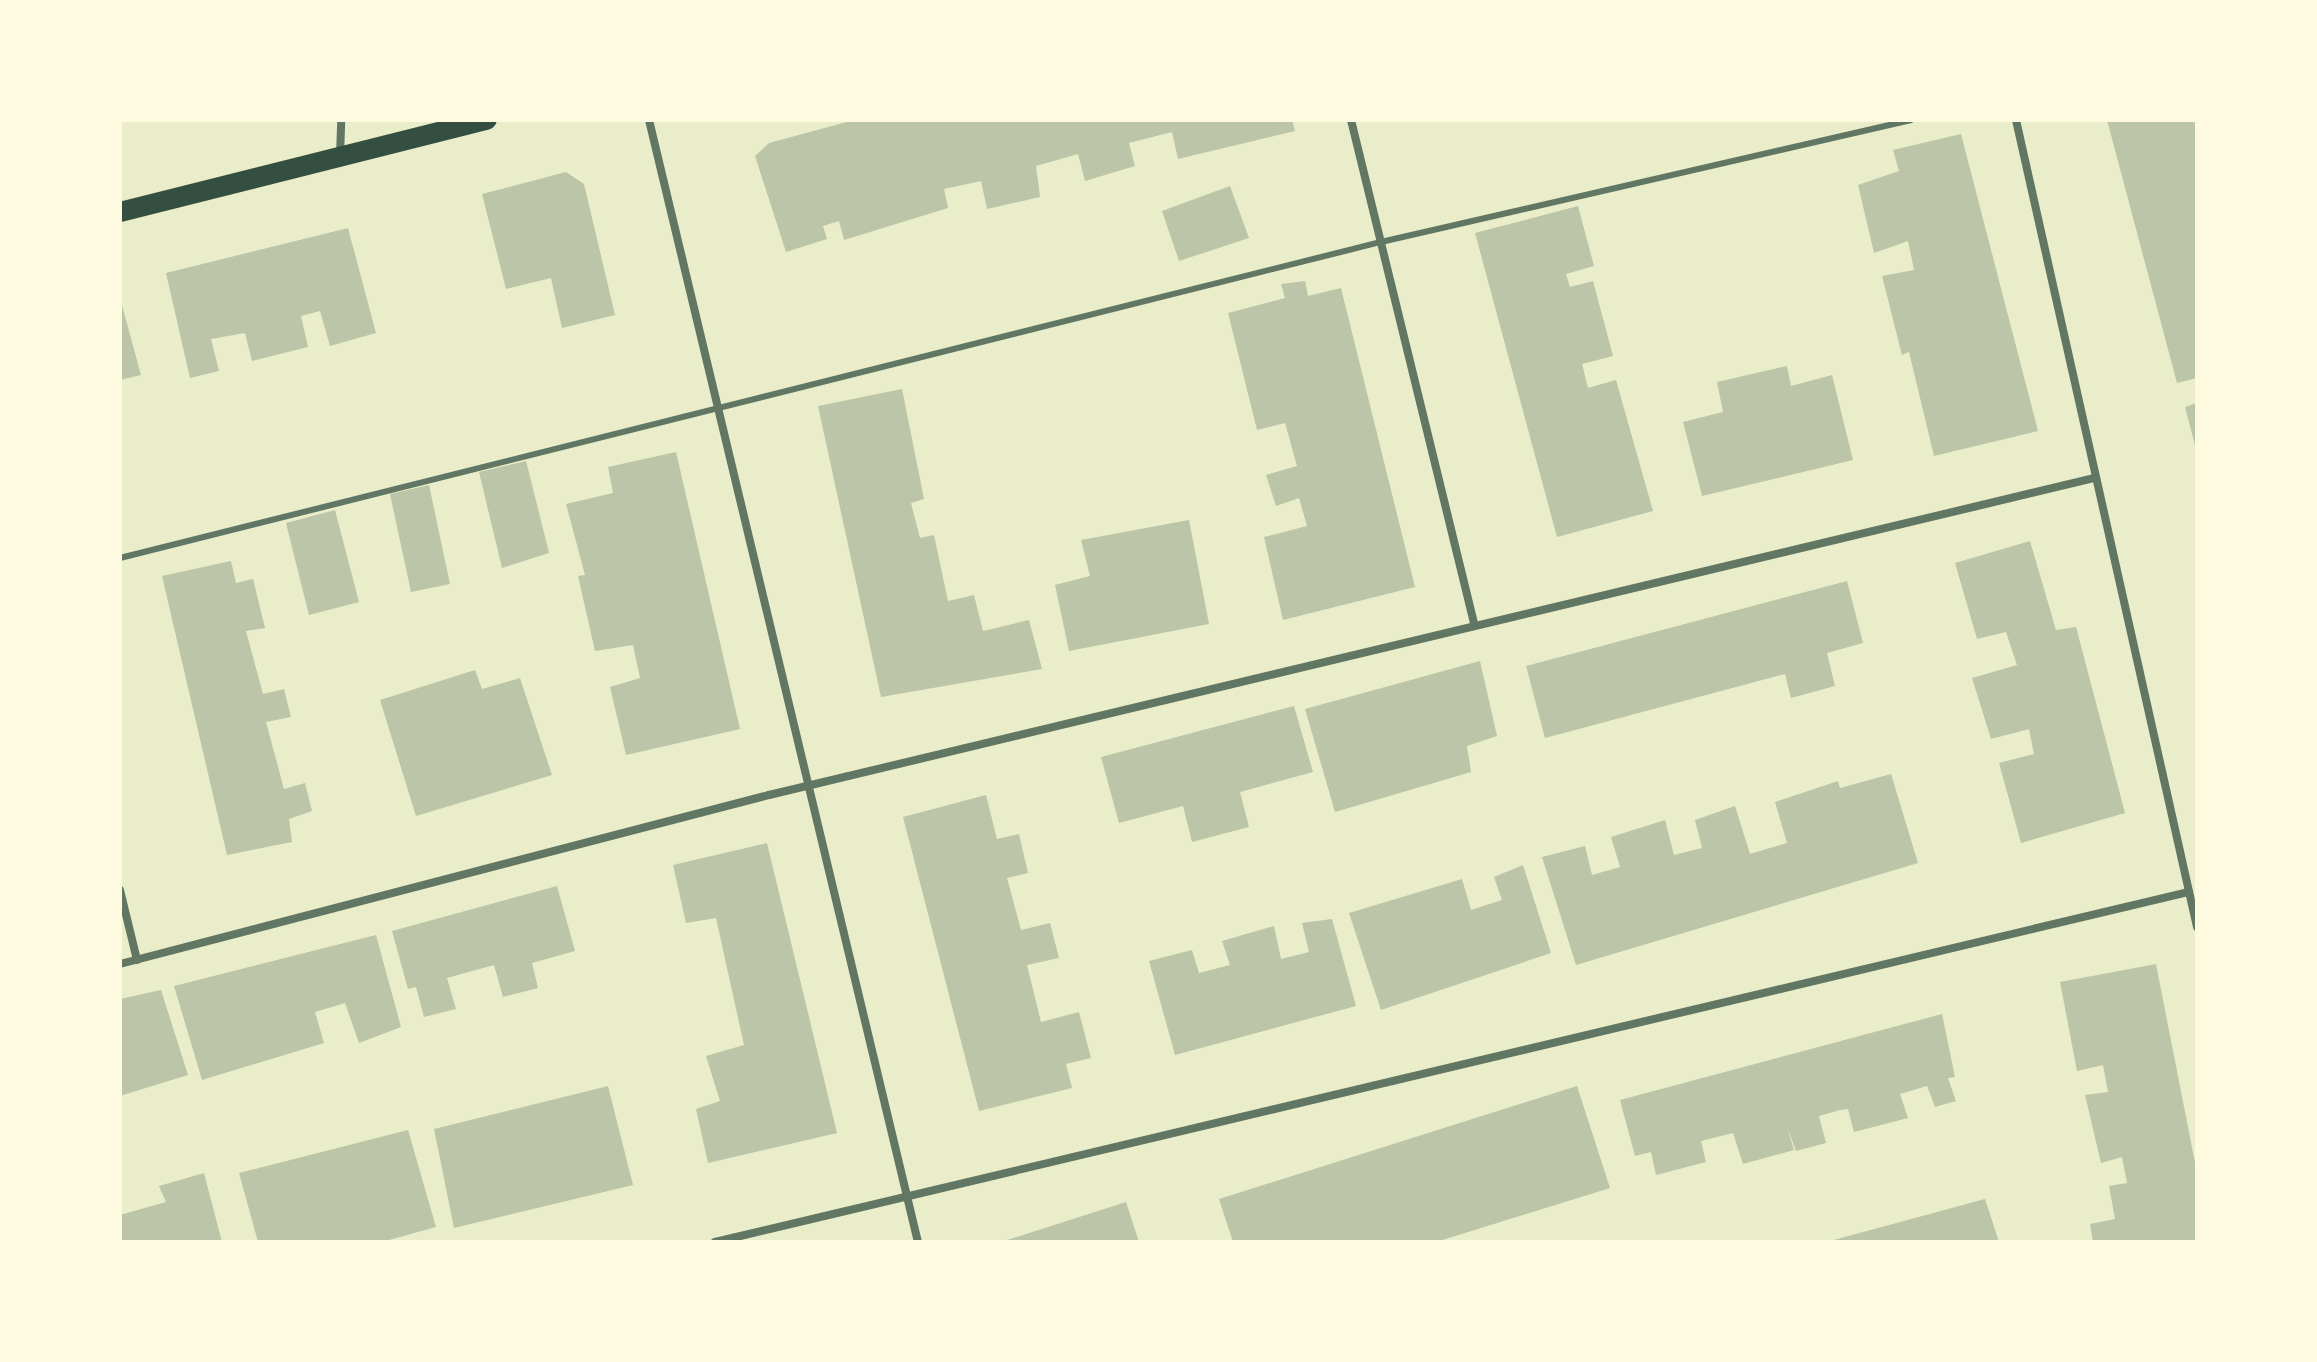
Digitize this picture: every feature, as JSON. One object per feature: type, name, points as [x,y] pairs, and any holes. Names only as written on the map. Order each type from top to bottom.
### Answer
[{"type":"main road","points":[[120,212],[487,120]]},
{"type":"street","points":[[340,157],[341,120]]},
{"type":"street","points":[[649,120],[805,786],[918,1242]]},
{"type":"street","points":[[1351,120],[1474,623]]},
{"type":"street","points":[[2016,120],[2094,478],[2193,891],[2197,927]]},
{"type":"street","points":[[120,964],[805,786],[1474,623],[2094,478]]},
{"type":"street","points":[[120,890],[137,960]]},
{"type":"street","points":[[715,1242],[2193,891]]},
{"type":"lane","points":[[120,558],[714,406],[1381,242],[1911,120]]},
{"type":"building","points":[[854,120],[1292,120],[1295,131],[1178,159],[1172,132],[1129,143],[1135,166],[1085,181],[1078,154],[1036,166],[1040,197],[987,209],[981,181],[944,189],[948,208],[844,240],[839,221],[823,226],[827,239],[786,252],[755,156],[769,143]]},
{"type":"building","points":[[2107,120],[2193,120],[2197,125],[2197,378],[2177,383]]},
{"type":"building","points":[[1961,134],[2038,431],[1934,456],[1909,352],[1902,355],[1882,276],[1914,270],[1908,241],[1874,253],[1858,185],[1899,171],[1893,150]]},
{"type":"building","points":[[566,172],[584,184],[615,315],[562,328],[551,278],[506,289],[482,194]]},
{"type":"building","points":[[1230,186],[1249,238],[1179,261],[1162,211]]},
{"type":"building","points":[[1578,206],[1594,266],[1566,274],[1570,287],[1593,281],[1613,356],[1582,364],[1588,388],[1616,380],[1653,511],[1557,537],[1475,233]]},
{"type":"building","points":[[348,228],[376,333],[330,346],[320,311],[301,316],[308,347],[252,361],[245,333],[211,339],[219,371],[190,378],[166,273]]},
{"type":"building","points":[[1305,281],[1308,296],[1341,288],[1415,587],[1283,620],[1264,537],[1307,526],[1299,498],[1276,506],[1266,475],[1297,466],[1285,423],[1257,430],[1228,313],[1285,298],[1281,284]]},
{"type":"building","points":[[120,298],[141,375],[120,380]]},
{"type":"building","points":[[1787,366],[1791,386],[1832,375],[1853,460],[1702,496],[1683,422],[1723,412],[1717,382]]},
{"type":"building","points":[[902,389],[924,499],[911,503],[920,538],[934,535],[948,601],[974,595],[983,631],[1029,620],[1042,669],[881,697],[818,406]]},
{"type":"building","points":[[2197,403],[2197,449],[2196,449],[2185,407]]},
{"type":"building","points":[[676,452],[740,729],[626,755],[610,687],[640,678],[633,645],[595,651],[578,576],[585,575],[566,504],[613,493],[608,467]]},
{"type":"building","points":[[526,461],[549,553],[502,568],[479,472]]},
{"type":"building","points":[[429,485],[450,584],[411,592],[390,494]]},
{"type":"building","points":[[335,510],[359,602],[309,615],[286,523]]},
{"type":"building","points":[[1189,520],[1209,624],[1069,651],[1055,585],[1090,576],[1081,540]]},
{"type":"building","points":[[2030,541],[2056,630],[2076,627],[2125,813],[2021,843],[1999,763],[2034,754],[2029,729],[1991,739],[1972,678],[2017,665],[2006,632],[1977,639],[1955,563]]},
{"type":"building","points":[[231,561],[236,583],[253,579],[265,628],[246,631],[263,694],[284,689],[291,717],[266,722],[284,789],[305,783],[312,811],[289,819],[292,842],[227,855],[162,576]]},
{"type":"building","points":[[1847,581],[1863,643],[1827,653],[1835,686],[1791,698],[1785,674],[1545,738],[1526,666]]},
{"type":"building","points":[[1480,661],[1497,736],[1467,746],[1471,772],[1335,812],[1305,709]]},
{"type":"building","points":[[475,670],[482,689],[520,678],[552,775],[416,816],[380,700]]},
{"type":"building","points":[[1294,706],[1313,772],[1240,792],[1249,827],[1192,842],[1183,806],[1119,823],[1101,757]]},
{"type":"building","points":[[1891,774],[1918,863],[1576,965],[1542,857],[1585,846],[1592,875],[1620,867],[1611,837],[1665,820],[1674,855],[1702,848],[1695,820],[1735,806],[1750,854],[1787,843],[1775,802],[1838,781],[1840,788]]},
{"type":"building","points":[[986,795],[997,839],[1019,834],[1028,873],[1007,878],[1021,930],[1050,923],[1059,958],[1027,965],[1041,1022],[1079,1012],[1091,1058],[1066,1064],[1072,1088],[979,1111],[903,817]]},
{"type":"building","points":[[767,843],[837,1133],[708,1163],[696,1109],[720,1101],[706,1056],[744,1045],[716,918],[686,923],[673,865]]},
{"type":"building","points":[[1523,865],[1551,953],[1381,1010],[1349,913],[1462,879],[1471,910],[1502,900],[1494,877]]},
{"type":"building","points":[[557,886],[575,951],[532,963],[538,988],[503,997],[494,965],[447,978],[456,1009],[424,1017],[416,987],[408,989],[392,931]]},
{"type":"building","points":[[1332,919],[1356,1006],[1175,1055],[1149,961],[1192,950],[1199,973],[1230,965],[1222,941],[1274,926],[1281,959],[1309,952],[1302,923]]},
{"type":"building","points":[[376,935],[401,1027],[359,1043],[345,1003],[315,1012],[324,1043],[202,1080],[174,986]]},
{"type":"building","points":[[2156,964],[2197,1173],[2197,1242],[2093,1242],[2090,1224],[2115,1219],[2109,1186],[2127,1183],[2122,1157],[2101,1163],[2085,1095],[2108,1092],[2103,1065],[2077,1071],[2060,982]]},
{"type":"building","points":[[161,990],[188,1075],[120,1096],[120,999]]},
{"type":"building","points":[[1942,1014],[1955,1077],[1948,1078],[1956,1101],[1935,1107],[1927,1086],[1900,1094],[1908,1118],[1854,1132],[1848,1109],[1819,1116],[1826,1143],[1796,1151],[1787,1127],[1794,1150],[1743,1164],[1733,1133],[1701,1141],[1706,1162],[1656,1175],[1651,1152],[1635,1156],[1620,1100]]},
{"type":"building","points":[[608,1086],[633,1185],[454,1228],[434,1129]]},
{"type":"building","points":[[1577,1086],[1610,1188],[1436,1242],[1233,1242],[1219,1199]]},
{"type":"building","points":[[408,1130],[436,1227],[382,1242],[258,1242],[239,1173]]},
{"type":"building","points":[[204,1173],[222,1242],[120,1242],[120,1215],[166,1202],[159,1186]]},
{"type":"building","points":[[1985,1199],[1999,1242],[1830,1242],[1830,1241]]},
{"type":"building","points":[[1126,1202],[1139,1242],[1004,1242],[1004,1241]]}]
